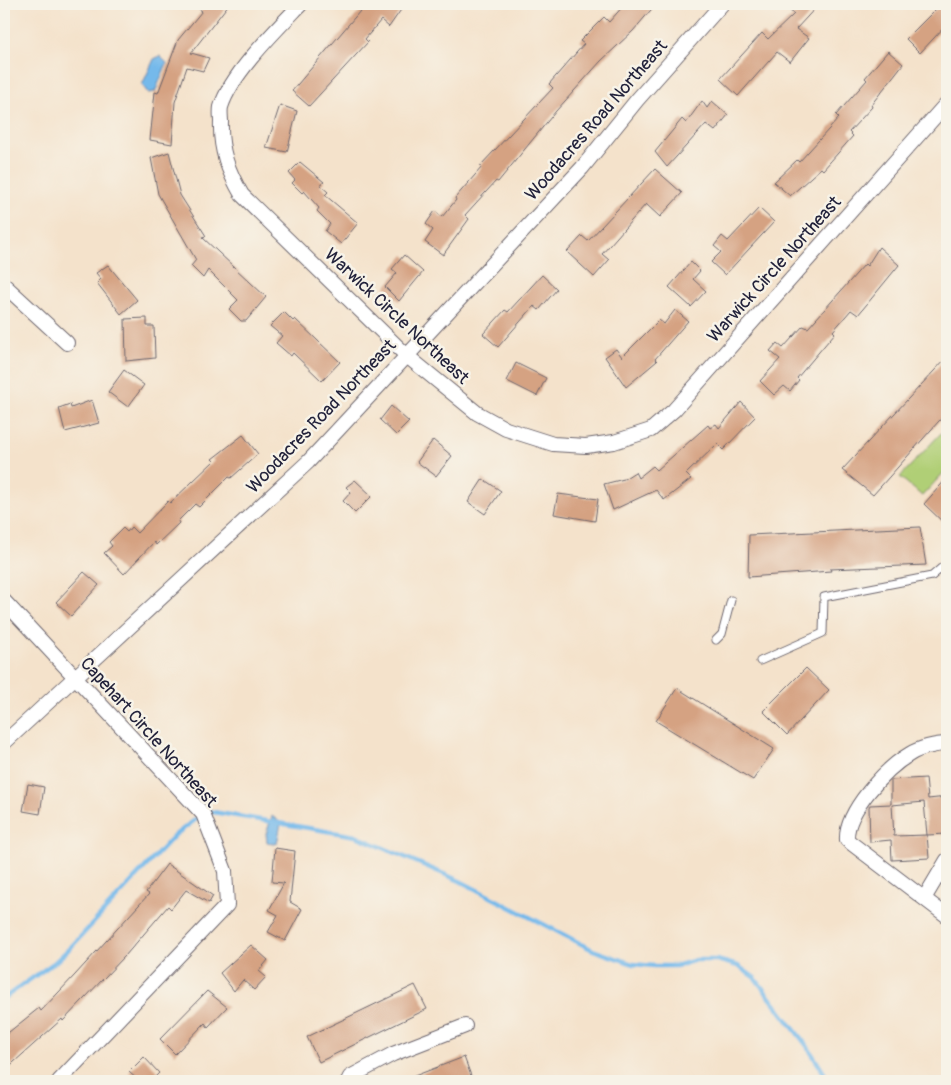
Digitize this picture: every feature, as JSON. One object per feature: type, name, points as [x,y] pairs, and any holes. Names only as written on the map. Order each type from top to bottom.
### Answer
[{"type":"street","name":"Warwick Circle Northeast","points":[[301,4],[262,46],[235,81],[221,107],[222,152],[231,175],[242,195],[407,356],[477,413],[506,429],[553,444],[586,446],[614,442],[651,430],[674,410],[947,103]]},
{"type":"street","name":"Woodacres Road Northeast","points":[[4,743],[308,462],[582,168],[637,100],[722,4]]},
{"type":"street","points":[[4,285],[67,342]]},
{"type":"street","name":"Capehart Circle Northeast","points":[[4,601],[203,814],[225,871],[227,905],[59,1081]]},
{"type":"street","points":[[947,744],[910,753],[885,775],[860,802],[846,830],[847,840],[925,897],[947,916]]},
{"type":"street","points":[[925,897],[947,860]]},
{"type":"street","points":[[348,1081],[350,1077],[393,1054],[465,1026]]},
{"type":"lane","points":[[760,661],[823,633],[824,597],[932,576],[947,563]]},
{"type":"lane","points":[[716,640],[722,634],[731,600]]},
{"type":"green space","points":[[942,432],[947,437],[947,469],[922,496],[900,477]]},
{"type":"water","points":[[160,56],[167,63],[155,92],[148,93],[142,85],[154,59]]},
{"type":"water","points":[[272,816],[281,823],[277,844],[267,842],[266,834]]},
{"type":"building","points":[[192,4],[229,4],[191,53],[209,58],[203,71],[187,67],[175,102],[172,144],[150,140],[155,92],[158,93],[178,40],[202,11]]},
{"type":"building","points":[[366,4],[405,4],[389,27],[381,20],[365,39],[368,42],[309,106],[292,91]]},
{"type":"building","points":[[625,4],[656,4],[633,31],[601,61],[556,111],[498,182],[496,181],[465,215],[469,219],[443,255],[425,242],[433,230],[426,224],[435,211],[442,217],[456,200],[455,198],[482,167],[480,166],[553,88],[549,84],[584,44],[580,41],[604,17],[609,22]]},
{"type":"building","points":[[782,4],[819,4],[796,29],[809,38],[790,62],[777,52],[738,96],[720,79],[762,33],[768,39],[794,14]]},
{"type":"building","points":[[941,4],[947,4],[947,24],[920,53],[906,39]]},
{"type":"building","points":[[888,51],[903,64],[871,105],[872,107],[849,132],[853,136],[823,170],[821,168],[790,196],[774,182],[797,160],[799,162],[839,118],[836,115],[867,80],[865,78]]},
{"type":"building","points":[[702,101],[707,108],[712,101],[728,115],[715,131],[706,124],[667,167],[655,152],[682,119],[686,123]]},
{"type":"building","points":[[280,105],[297,111],[287,152],[266,148]]},
{"type":"building","points":[[169,152],[180,195],[206,236],[202,237],[266,297],[246,321],[241,321],[229,309],[238,300],[208,270],[203,278],[191,266],[196,260],[158,194],[151,158]]},
{"type":"building","points":[[300,162],[324,182],[320,185],[328,192],[325,195],[358,223],[341,244],[325,231],[330,224],[317,211],[319,208],[304,191],[302,193],[292,183],[295,180],[289,173]]},
{"type":"building","points":[[655,169],[682,193],[660,217],[646,204],[602,254],[609,260],[594,277],[567,252],[582,236],[588,241]]},
{"type":"building","points":[[759,208],[774,222],[725,275],[711,262],[721,252],[714,246],[722,236],[728,241]]},
{"type":"building","points":[[879,247],[899,265],[858,315],[851,310],[833,331],[835,333],[797,378],[799,380],[790,391],[784,386],[774,395],[760,381],[780,359],[770,351],[777,343],[783,348],[803,326],[808,328],[865,264],[867,266]]},
{"type":"building","points":[[404,255],[423,272],[399,301],[385,287],[397,273],[392,269]]},
{"type":"building","points":[[691,262],[700,271],[693,279],[706,291],[691,307],[669,287]]},
{"type":"building","points":[[108,265],[137,300],[121,314],[97,283],[101,279],[96,273]]},
{"type":"building","points":[[542,275],[557,289],[539,310],[534,306],[498,347],[483,334],[505,310],[508,312]]},
{"type":"building","points":[[675,310],[688,321],[655,359],[657,361],[626,387],[605,357],[616,349],[622,357],[659,320],[664,324]]},
{"type":"building","points":[[284,312],[293,321],[295,319],[340,362],[322,381],[293,353],[291,356],[276,343],[282,336],[270,326]]},
{"type":"building","points":[[147,318],[147,326],[154,326],[155,358],[126,361],[125,319]]},
{"type":"building","points":[[947,357],[947,412],[873,495],[842,470]]},
{"type":"building","points":[[516,363],[546,378],[537,396],[507,381]]},
{"type":"building","points":[[124,370],[144,385],[128,407],[108,392]]},
{"type":"building","points":[[92,400],[99,423],[65,432],[59,408],[70,404],[71,408]]},
{"type":"building","points":[[741,402],[755,417],[723,450],[717,444],[686,474],[691,479],[664,500],[656,490],[613,510],[604,484],[624,479],[635,472],[638,478],[653,466],[657,470],[708,425],[710,428],[716,424],[719,428]]},
{"type":"building","points":[[391,406],[409,422],[396,435],[380,420]]},
{"type":"building","points":[[243,435],[258,454],[231,478],[229,477],[199,507],[195,504],[178,521],[179,523],[156,545],[154,542],[124,574],[104,553],[112,546],[109,542],[123,528],[127,532],[131,527],[137,533],[168,501],[170,503],[214,461],[212,459]]},
{"type":"building","points":[[433,440],[452,456],[436,476],[417,462]]},
{"type":"building","points":[[947,478],[947,526],[924,504]]},
{"type":"building","points":[[483,479],[501,491],[485,514],[468,502]]},
{"type":"building","points":[[355,480],[372,496],[355,513],[343,501],[351,492],[346,487]]},
{"type":"building","points":[[558,494],[598,499],[595,521],[554,514]]},
{"type":"building","points":[[920,527],[926,565],[830,569],[831,571],[748,577],[749,535]]},
{"type":"building","points":[[84,572],[99,585],[71,616],[56,602]]},
{"type":"building","points":[[806,668],[829,690],[787,735],[763,711]]},
{"type":"building","points":[[677,688],[774,749],[753,780],[656,721]]},
{"type":"building","points":[[926,778],[928,799],[947,797],[947,834],[927,835],[929,858],[892,860],[891,840],[870,842],[869,807],[870,805],[891,804],[891,780]],"holes":[[[924,802],[927,835],[894,836],[892,805]]]},
{"type":"building","points":[[28,784],[44,787],[40,814],[23,811]]},
{"type":"building","points":[[275,848],[295,851],[290,902],[302,909],[285,941],[268,932],[278,915],[269,910],[284,883],[272,882]]},
{"type":"building","points":[[167,864],[213,896],[209,903],[186,890],[171,909],[168,906],[125,956],[63,1021],[62,1019],[4,1071],[4,1036],[39,1008],[41,1011],[149,894],[146,892]]},
{"type":"building","points":[[251,945],[268,960],[259,971],[266,977],[254,990],[243,980],[234,991],[220,973]]},
{"type":"building","points":[[415,985],[427,1009],[319,1062],[307,1037]]},
{"type":"building","points":[[207,991],[227,1007],[208,1027],[205,1023],[175,1054],[160,1039]]},
{"type":"building","points":[[144,1057],[159,1073],[151,1081],[139,1081],[129,1072]]},
{"type":"building","points":[[464,1057],[473,1081],[404,1081],[404,1080]]},
{"type":"waterway","points":[[4,998],[55,962],[175,835],[207,811],[356,836],[460,881],[593,950],[633,964],[676,966],[696,960],[717,960],[738,966],[755,978],[807,1046],[829,1081]]}]
